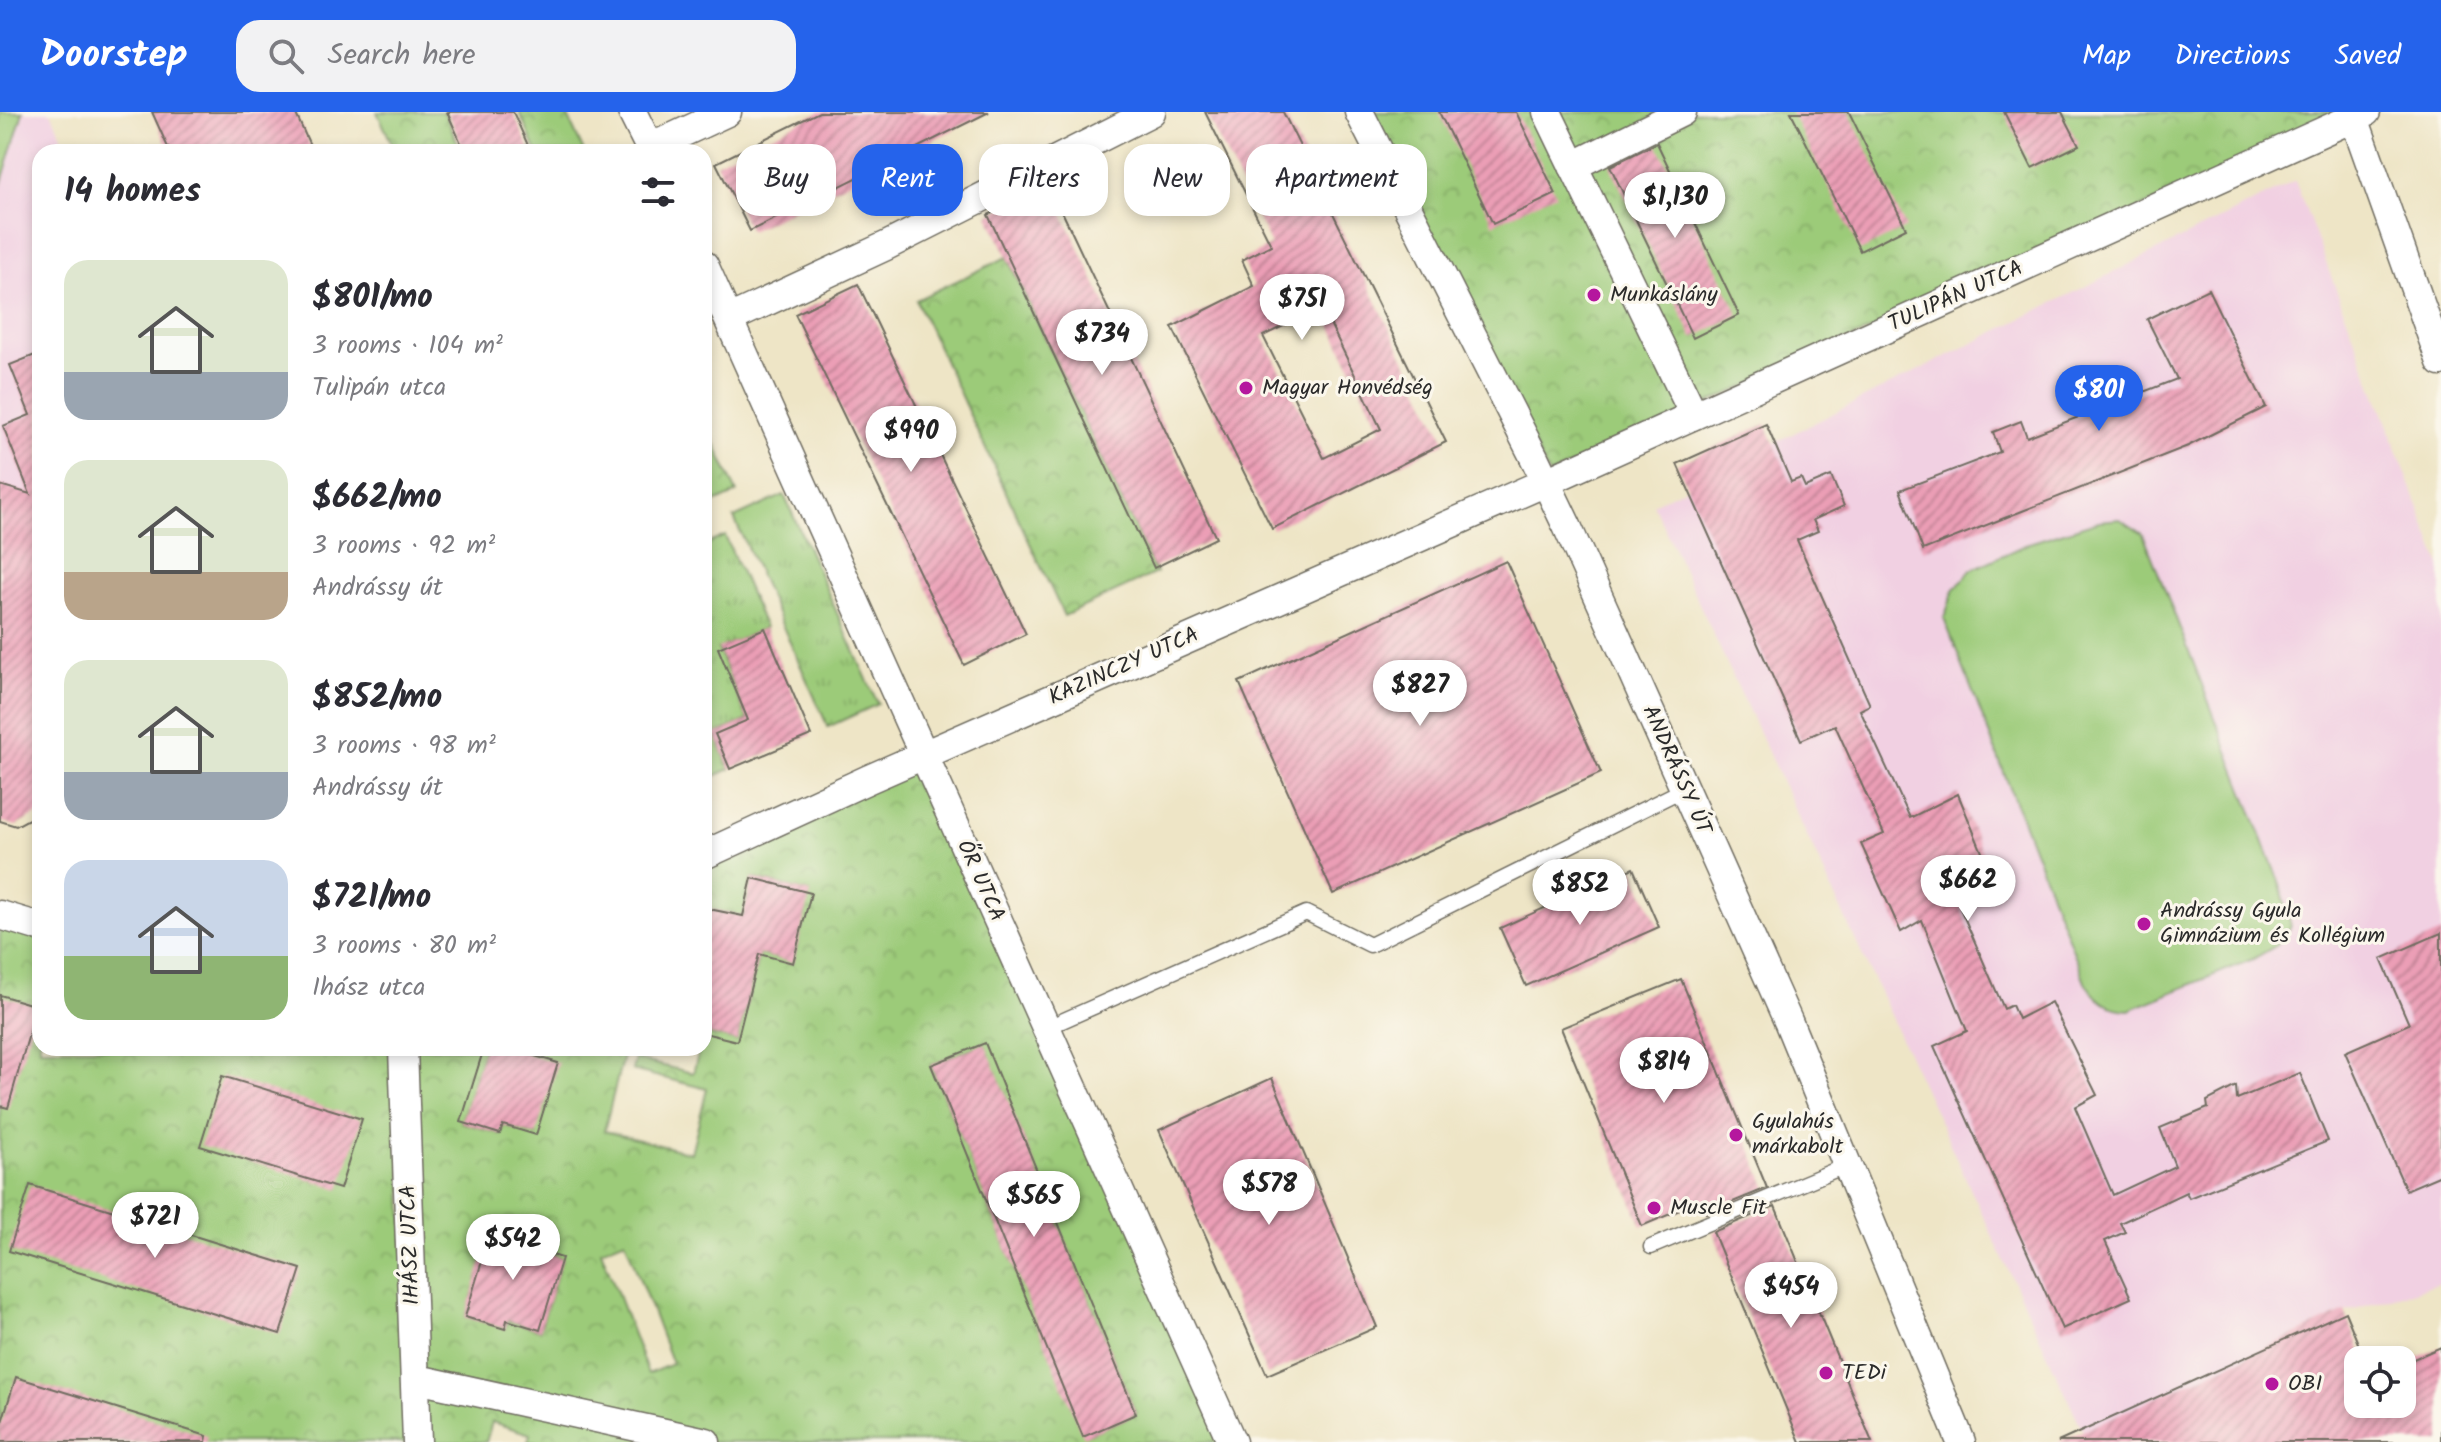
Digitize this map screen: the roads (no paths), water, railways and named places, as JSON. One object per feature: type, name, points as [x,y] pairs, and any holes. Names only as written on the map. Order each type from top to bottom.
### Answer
[{"type":"street","points":[[632,112],[648,144]]},
{"type":"street","points":[[663,144],[727,112]]},
{"type":"street","points":[[729,319],[888,245],[1151,112]]},
{"type":"street","name":"ANDRÁSSY ÚT","points":[[1359,112],[1546,482],[1788,1021],[1961,1442]]},
{"type":"street","points":[[1547,112],[1694,415]]},
{"type":"street","points":[[1573,166],[1682,112]]},
{"type":"street","points":[[2357,114],[2441,362]]},
{"type":"street","name":"TULIPÁN UTCA","points":[[1546,482],[2357,114]]},
{"type":"street","name":"ŐR UTCA","points":[[712,282],[1232,1442]]},
{"type":"street","name":"KAZINCZY UTCA","points":[[712,851],[1546,482]]},
{"type":"street","points":[[0,915],[32,925]]},
{"type":"street","name":"IHÁSZ UTCA","points":[[403,1056],[417,1442]]},
{"type":"street","points":[[417,1379],[706,1442]]},
{"type":"lane","points":[[1046,1028],[1306,913],[1370,945],[1684,789]]},
{"type":"lane","points":[[1651,1247],[1847,1165]]},
{"type":"place","name":"Munkáslány","points":[[1594,295]]},
{"type":"place","name":"Magyar Honvédség","points":[[1246,388]]},
{"type":"place","name":"Andrássy Gyula Gimnázium és Kollégium","points":[[2144,924]]},
{"type":"place","name":"Gyulahús márkabolt","points":[[1736,1135]]},
{"type":"place","name":"Muscle Fit","points":[[1654,1208]]},
{"type":"place","name":"TEDi","points":[[1826,1373]]},
{"type":"place","name":"OBI","points":[[2272,1384]]}]
